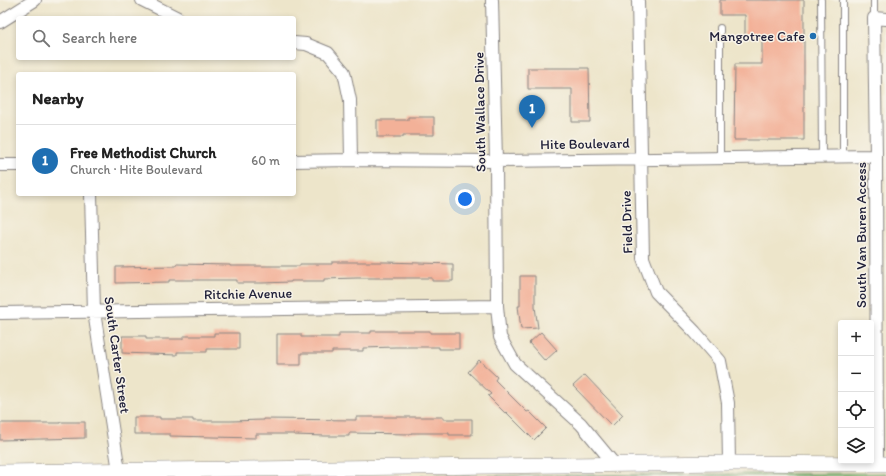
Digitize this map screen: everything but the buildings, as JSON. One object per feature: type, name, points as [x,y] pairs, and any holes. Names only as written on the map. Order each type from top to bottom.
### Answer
[{"type":"street","points":[[0,22],[35,0]]},
{"type":"street","points":[[142,0],[174,16]]},
{"type":"street","name":"South Wallace Drive","points":[[492,0],[496,161],[497,306],[500,337],[515,364],[581,424],[615,465]]},
{"type":"street","name":"Field Drive","points":[[638,0],[643,258],[656,292],[696,332],[720,361],[728,403],[730,464]]},
{"type":"street","name":"South Van Buren Access","points":[[880,19],[876,156],[881,464]]},
{"type":"street","points":[[296,43],[306,44],[328,53],[344,72],[350,100],[351,160]]},
{"type":"street","name":"Hite Boulevard","points":[[296,161],[496,161],[876,156]]},
{"type":"street","points":[[0,166],[16,165]]},
{"type":"street","name":"South Carter Street","points":[[91,196],[94,312],[119,471]]},
{"type":"street","name":"Ritchie Avenue","points":[[0,313],[497,306]]},
{"type":"street","points":[[0,472],[439,470],[615,465],[881,464]]},
{"type":"lane","points":[[821,0],[822,157]]},
{"type":"lane","points":[[843,0],[843,156]]},
{"type":"lane","points":[[874,0],[880,19]]},
{"type":"lane","points":[[720,28],[720,158]]},
{"type":"green space","points":[[886,473],[886,476],[421,476]]},
{"type":"place","name":"Mangotree Cafe","points":[[813,36]]},
{"type":"place","name":"Free Methodist Church","points":[[532,128]]}]
